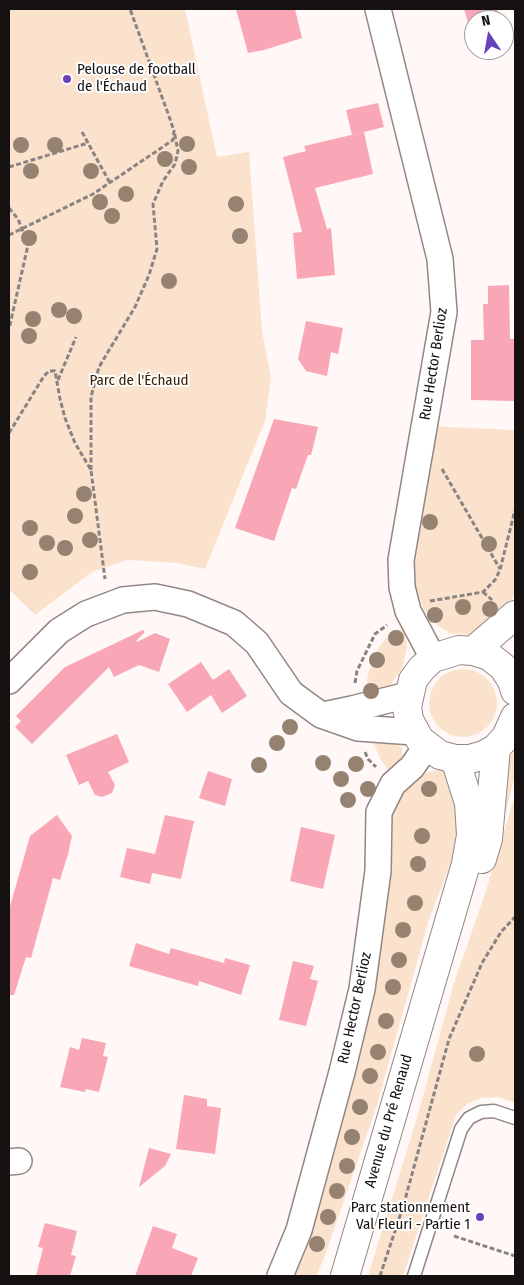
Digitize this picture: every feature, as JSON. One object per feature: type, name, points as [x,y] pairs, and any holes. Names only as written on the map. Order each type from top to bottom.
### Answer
[{"type":"main road","points":[[473,651],[515,615]]},
{"type":"main road","points":[[514,683],[503,667],[489,656],[473,651],[459,650],[433,658],[413,680],[408,695],[409,720],[421,739],[440,755],[456,759],[470,759],[484,755],[496,748],[506,737],[515,717]]},
{"type":"main road","name":"Avenue du Pré Renaud","points":[[435,966],[465,906],[479,872],[488,840],[496,748]]},
{"type":"main road","name":"Avenue du Pré Renaud","points":[[345,1276],[466,864],[470,835],[469,803],[456,759]]},
{"type":"street","name":"Rue Hector Berlioz","points":[[378,9],[440,259],[444,312],[401,560],[402,587],[408,612],[433,658]]},
{"type":"street","points":[[9,682],[59,631],[86,614],[123,600],[155,597],[188,604],[234,623],[257,643],[292,693],[321,715],[358,728],[421,739]]},
{"type":"street","points":[[321,715],[352,710],[408,695]]},
{"type":"street","name":"Rue Hector Berlioz","points":[[280,1276],[299,1230],[342,1072],[362,988],[378,871],[379,812],[393,784],[412,767],[421,739]]},
{"type":"lane","points":[[414,1276],[461,1129],[469,1118],[481,1112],[494,1111],[515,1118]]},
{"type":"path","points":[[105,579],[91,470],[91,397],[98,367],[135,307],[149,275],[157,249],[153,204],[163,181],[175,164],[178,151],[174,130],[130,9]]},
{"type":"path","points":[[9,235],[63,210],[110,183],[173,140],[174,130]]},
{"type":"path","points":[[82,132],[110,183]]},
{"type":"path","points":[[9,168],[88,143]]},
{"type":"path","points":[[9,208],[15,214],[28,245],[9,329]]},
{"type":"path","points":[[58,380],[76,337]]},
{"type":"path","points":[[9,433],[44,376],[49,371],[55,371],[60,399],[75,443],[91,470]]},
{"type":"path","points":[[423,435],[500,570]]},
{"type":"path","points":[[483,592],[495,580],[500,570],[515,510]]},
{"type":"path","points":[[380,1276],[403,1207],[449,1039],[482,963],[501,932],[515,917]]},
{"type":"path","points":[[454,1236],[515,1256]]},
{"type":"green space","name":"Parc de l'Échaud","points":[[9,9],[185,9],[217,157],[249,152],[262,331],[271,378],[265,421],[205,569],[178,563],[127,560],[92,572],[35,615],[9,589]]},
{"type":"green space","points":[[425,426],[515,430],[515,594],[501,618],[487,630],[470,635],[450,633],[438,626],[425,612],[412,578]]},
{"type":"green space","points":[[404,627],[407,647],[402,669],[387,690],[364,701],[368,674],[379,647],[387,637]]},
{"type":"green space","points":[[463,669],[476,672],[487,679],[494,690],[497,703],[494,716],[487,727],[476,734],[463,737],[450,734],[439,727],[432,716],[429,703],[432,690],[439,679],[450,672]]},
{"type":"green space","points":[[372,740],[394,741],[402,748],[402,756],[390,773],[381,760]]},
{"type":"green space","points":[[515,748],[515,775],[506,812],[501,797],[506,762]]},
{"type":"green space","points":[[440,769],[446,771],[454,787],[456,834],[454,855],[429,919],[377,1105],[324,1258],[316,1276],[293,1276],[373,971],[392,862],[393,816],[398,797],[417,776]]},
{"type":"green space","points":[[515,795],[515,1103],[498,1097],[481,1098],[467,1104],[456,1115],[403,1276],[368,1276],[417,1118],[454,983],[485,894]]},
{"type":"building","points":[[236,9],[295,9],[302,38],[248,53]]},
{"type":"building","points":[[464,9],[497,10],[464,10]]},
{"type":"building","points":[[378,103],[384,127],[352,135],[346,110]]},
{"type":"building","points":[[364,132],[373,174],[315,188],[327,229],[331,228],[335,275],[297,279],[293,233],[302,232],[283,157],[306,151],[304,146]]},
{"type":"building","points":[[509,285],[510,339],[514,339],[515,401],[471,400],[471,340],[484,340],[483,304],[488,304],[488,286]]},
{"type":"building","points":[[306,321],[343,328],[338,354],[331,352],[327,376],[306,371],[298,359]]},
{"type":"building","points":[[274,419],[318,427],[311,455],[308,455],[296,489],[292,488],[274,541],[235,528]]},
{"type":"building","points":[[143,630],[145,632],[137,642],[155,633],[170,639],[159,672],[139,665],[114,677],[109,667],[32,744],[15,727],[21,721],[16,716],[65,667]]},
{"type":"building","points":[[201,662],[213,680],[229,669],[247,696],[222,713],[211,695],[187,712],[168,684]]},
{"type":"building","points":[[117,734],[129,762],[108,772],[115,785],[112,793],[102,797],[95,795],[88,781],[79,785],[66,755]]},
{"type":"building","points":[[208,771],[232,779],[225,806],[199,798]]},
{"type":"building","points":[[57,815],[72,836],[68,854],[60,880],[53,878],[31,958],[26,957],[14,995],[9,995],[9,910],[30,836]]},
{"type":"building","points":[[165,815],[194,821],[181,879],[152,873],[150,884],[120,877],[127,848],[155,854]]},
{"type":"building","points":[[301,827],[335,835],[323,889],[290,881]]},
{"type":"building","points":[[136,943],[169,954],[171,948],[224,963],[225,958],[250,965],[241,995],[199,981],[198,986],[129,966]]},
{"type":"building","points":[[293,961],[314,966],[310,979],[318,981],[306,1026],[279,1020]]},
{"type":"building","points":[[82,1038],[106,1043],[103,1056],[108,1057],[99,1092],[86,1089],[85,1092],[60,1087],[70,1047],[79,1050]]},
{"type":"building","points":[[184,1095],[207,1099],[207,1106],[221,1108],[215,1154],[176,1149]]},
{"type":"building","points":[[149,1148],[171,1154],[165,1166],[139,1187]]},
{"type":"building","points":[[45,1223],[77,1231],[71,1255],[76,1256],[70,1276],[36,1276],[43,1248],[38,1247]]},
{"type":"building","points":[[153,1226],[177,1234],[172,1248],[198,1258],[191,1276],[135,1276]]},
{"type":"place","name":"Pelouse de football de l'Échaud","points":[[67,79]]},
{"type":"place","name":"Parc stationnement Val Fleuri - Partie 1","points":[[480,1217]]}]
